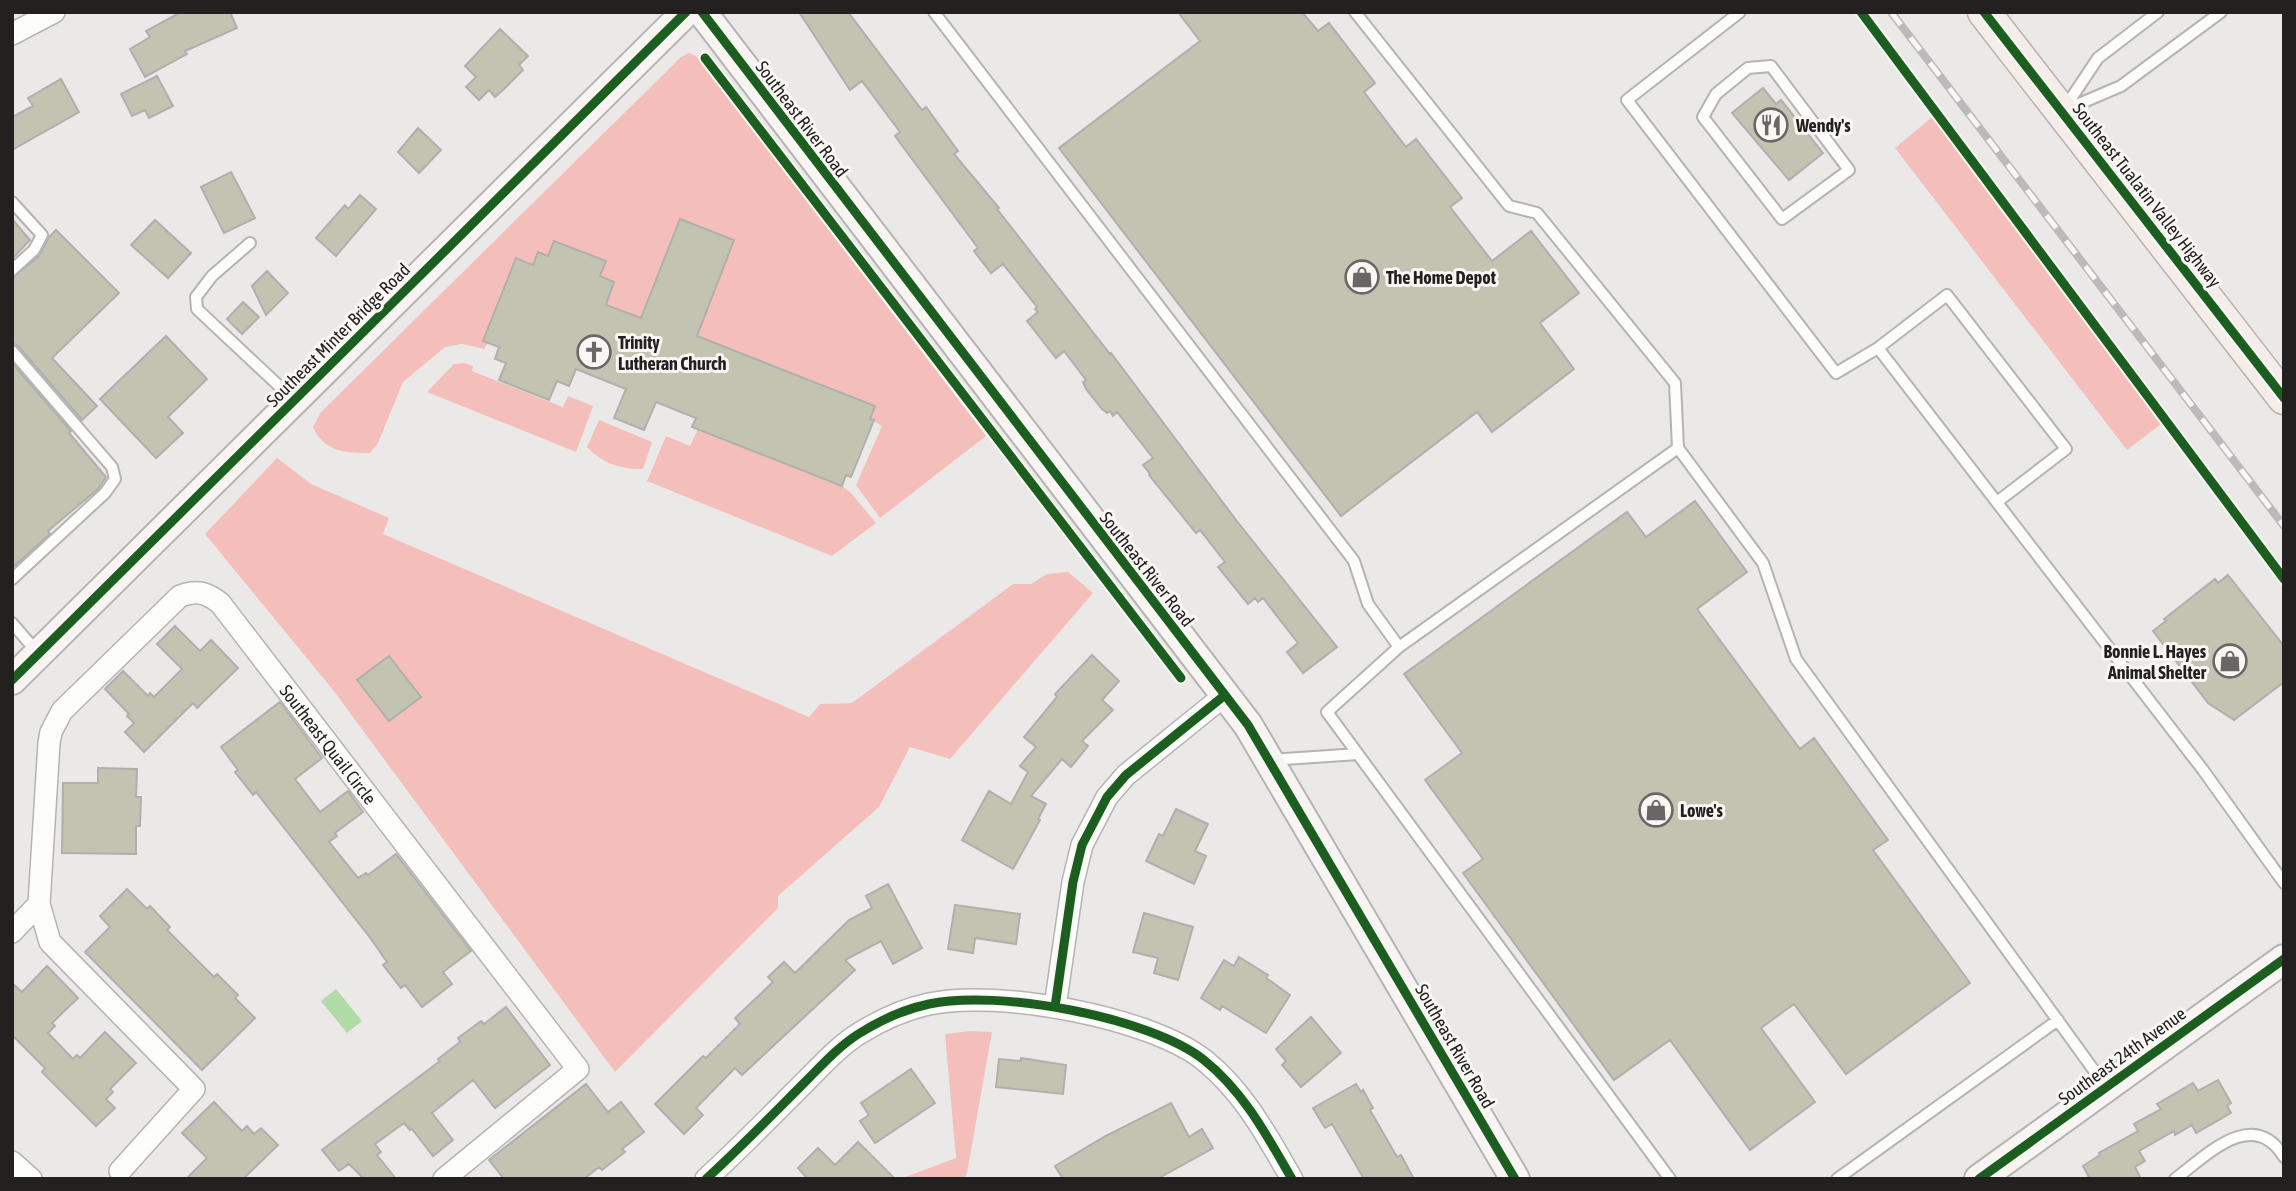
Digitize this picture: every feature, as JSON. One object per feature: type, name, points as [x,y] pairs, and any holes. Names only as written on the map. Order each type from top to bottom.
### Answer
[{"type":"main road","name":"Southeast Minter Bridge Road","points":[[12,680],[686,12]]},
{"type":"main road","name":"Southeast River Road","points":[[702,12],[1248,725],[1515,1179]]},
{"type":"main road","name":"Southeast Tualatin Valley Highway","points":[[1984,12],[2284,398]]},
{"type":"main road","name":"Southeast 24th Avenue","points":[[1979,1179],[2284,959]]},
{"type":"street","points":[[12,34],[54,12]]},
{"type":"street","name":"Southeast Quail Circle","points":[[120,1171],[194,1088],[50,942],[39,904],[49,743],[62,711],[180,596],[191,592],[210,595],[220,603],[578,1069],[444,1179]]},
{"type":"street","points":[[1055,1007],[1073,882],[1082,845],[1107,797],[1126,775],[1225,695]]},
{"type":"street","points":[[12,932],[39,904]]},
{"type":"street","points":[[706,1179],[858,1034],[883,1020],[929,1004],[986,1000],[1086,1012],[1163,1035],[1204,1059],[1255,1114],[1287,1177]]},
{"type":"street","points":[[12,1162],[31,1179]]},
{"type":"lane","points":[[1355,12],[1508,206],[1537,213],[1675,383],[1678,448],[1763,563],[1796,659],[2106,1087]]},
{"type":"lane","points":[[1740,12],[1627,100],[1836,373],[1878,348],[1947,295],[2066,449],[1997,502]]},
{"type":"lane","points":[[2063,111],[2098,58],[2158,12]]},
{"type":"lane","points":[[2063,111],[2121,86],[2221,12]]},
{"type":"lane","points":[[940,14],[1353,561],[1368,604],[1399,647]]},
{"type":"lane","points":[[1771,66],[1849,170],[1782,219],[1703,117],[1716,94],[1748,68],[1771,66]]},
{"type":"lane","points":[[12,202],[42,235],[34,250],[12,270]]},
{"type":"lane","points":[[250,243],[212,276],[196,297],[197,309],[294,400]]},
{"type":"lane","points":[[1878,348],[2203,770],[2284,883]]},
{"type":"lane","points":[[12,351],[112,467],[115,479],[105,493],[12,579]]},
{"type":"lane","points":[[1670,1179],[1327,712],[1399,647],[1678,448]]},
{"type":"lane","points":[[12,623],[39,654]]},
{"type":"lane","points":[[1269,760],[1358,754]]},
{"type":"lane","points":[[1837,1179],[2058,1020]]},
{"type":"lane","points":[[2175,1179],[2237,1136],[2264,1136],[2284,1157]]},
{"type":"shaded area","points":[[689,53],[696,56],[986,436],[880,518],[856,485],[882,426],[787,371],[726,348],[688,359],[734,241],[680,219],[636,333],[634,315],[606,305],[614,283],[600,277],[605,261],[555,241],[548,256],[538,252],[533,265],[516,259],[483,341],[488,343],[484,349],[462,344],[445,347],[403,382],[378,443],[370,453],[344,452],[323,441],[313,427],[321,412],[681,57]]},
{"type":"shaded area","points":[[1932,117],[2165,421],[2127,450],[1895,148]]},
{"type":"shaded area","points":[[465,363],[473,366],[472,371],[563,407],[568,396],[593,406],[576,452],[427,392],[454,364]]},
{"type":"shaded area","points":[[599,420],[652,442],[643,469],[612,464],[587,447]]},
{"type":"shaded area","points":[[698,429],[842,486],[876,523],[832,556],[647,481],[666,436],[690,446]]},
{"type":"shaded area","points":[[277,458],[311,484],[389,518],[383,534],[809,717],[820,704],[852,703],[1013,584],[1031,584],[1047,574],[1068,572],[1093,593],[950,759],[910,747],[879,807],[778,896],[778,908],[615,1072],[333,690],[205,534]]},
{"type":"shaded area","points":[[336,989],[362,1021],[347,1033],[321,1001]]},
{"type":"shaded area","points":[[992,1032],[967,1173],[964,1179],[900,1179],[956,1158],[945,1034]]},
{"type":"building","points":[[181,12],[230,12],[237,28],[185,51],[187,54],[145,77],[130,49],[150,37],[146,31]]},
{"type":"building","points":[[799,12],[848,12],[922,110],[926,107],[958,151],[954,154],[999,208],[997,209],[1111,353],[1236,520],[1337,647],[1303,673],[1287,652],[1298,643],[1263,598],[1258,602],[1255,598],[1248,604],[1218,567],[1225,562],[1200,530],[1196,533],[1143,465],[1153,458],[1117,412],[1113,416],[1110,411],[1107,413],[1102,409],[1086,389],[1083,382],[1086,380],[1064,351],[1056,358],[1027,321],[1038,312],[1035,309],[1037,307],[1003,264],[991,273],[974,251],[978,248],[895,136],[900,132],[862,81],[850,90]]},
{"type":"building","name":"The Home Depot","points":[[1178,12],[1302,12],[1318,31],[1329,23],[1375,83],[1364,92],[1406,147],[1416,139],[1462,198],[1450,207],[1492,261],[1531,231],[1579,293],[1540,323],[1574,369],[1492,432],[1477,412],[1341,516],[1059,148],[1200,41]]},
{"type":"building","points":[[500,29],[528,56],[519,65],[523,70],[504,89],[495,97],[489,90],[479,100],[466,87],[476,77],[465,66]]},
{"type":"building","points":[[157,76],[173,106],[149,118],[145,110],[132,116],[121,94]]},
{"type":"building","points":[[61,79],[79,112],[12,150],[12,117],[33,106],[28,98]]},
{"type":"building","name":"Wendy's","points":[[1763,88],[1776,104],[1781,100],[1823,153],[1789,180],[1732,113]]},
{"type":"building","points":[[418,128],[441,150],[419,173],[398,152]]},
{"type":"building","points":[[231,172],[255,218],[224,233],[201,187]]},
{"type":"building","points":[[360,195],[376,209],[336,256],[316,238],[345,205],[348,209]]},
{"type":"building","points":[[12,219],[30,240],[12,259]]},
{"type":"building","name":"Trinity Lutheran Church","points":[[680,219],[734,240],[697,336],[875,406],[870,419],[874,420],[851,477],[846,475],[842,486],[692,427],[696,418],[656,402],[644,430],[614,418],[626,389],[576,369],[569,386],[557,381],[549,400],[499,380],[506,363],[495,359],[499,347],[483,341],[516,258],[533,265],[538,252],[548,256],[554,241],[606,261],[600,276],[614,282],[606,305],[641,318]]},
{"type":"building","points":[[155,220],[191,253],[168,278],[131,245]]},
{"type":"building","points":[[56,230],[119,293],[52,358],[97,406],[82,420],[18,346],[12,343],[12,278],[39,256]]},
{"type":"building","points":[[267,271],[288,293],[266,315],[252,286]]},
{"type":"building","points":[[243,302],[259,317],[242,334],[227,319]]},
{"type":"building","points":[[166,336],[207,379],[168,417],[183,433],[156,458],[100,399]]},
{"type":"building","points":[[12,363],[71,431],[69,433],[106,477],[99,488],[48,531],[50,534],[12,568]]},
{"type":"building","name":"Lowe's","points":[[1695,501],[1747,572],[1697,609],[1800,749],[1814,738],[1888,840],[1873,850],[1970,983],[1846,1074],[1794,1004],[1761,1028],[1815,1102],[1750,1150],[1670,1040],[1614,1080],[1463,873],[1483,859],[1425,780],[1462,753],[1404,674],[1627,512],[1646,537]]},
{"type":"building","name":"Bonnie L. Hayes Animal Shelter","points":[[2228,575],[2284,646],[2284,682],[2234,720],[2208,703],[2153,631],[2166,621],[2164,619],[2215,579],[2218,583]]},
{"type":"building","points":[[175,626],[200,651],[211,640],[238,668],[197,708],[193,703],[144,752],[125,732],[134,723],[127,716],[129,714],[105,689],[123,671],[148,696],[150,693],[154,697],[182,669],[157,644]]},
{"type":"building","points":[[1092,655],[1119,681],[1102,700],[1113,710],[1082,741],[1088,746],[1071,767],[1062,759],[1031,796],[1046,804],[1013,869],[962,840],[989,791],[1011,804],[1028,772],[1020,766],[1036,747],[1024,737],[1057,697],[1055,694]]},
{"type":"building","points":[[389,656],[421,697],[389,721],[357,680]]},
{"type":"building","points":[[280,702],[322,758],[295,779],[320,812],[348,791],[363,812],[335,833],[337,836],[329,842],[358,878],[366,873],[368,875],[396,854],[471,951],[443,972],[452,984],[422,1007],[405,985],[401,988],[383,965],[387,962],[371,939],[256,792],[253,795],[235,772],[238,770],[221,747]]},
{"type":"building","points":[[98,768],[137,769],[136,797],[141,797],[140,826],[136,826],[136,854],[62,853],[63,783],[98,783]]},
{"type":"building","points":[[1176,809],[1208,824],[1195,851],[1206,856],[1194,884],[1146,861],[1159,834],[1163,836]]},
{"type":"building","points":[[888,884],[922,948],[893,964],[881,941],[845,960],[855,970],[742,1075],[735,1068],[696,1108],[703,1115],[684,1134],[655,1104],[740,1024],[735,1018],[773,982],[768,977],[784,962],[795,973],[849,920],[872,908],[866,896]]},
{"type":"building","points":[[127,889],[147,909],[150,906],[170,927],[167,930],[214,977],[217,974],[238,995],[235,998],[255,1018],[202,1070],[85,952],[110,927],[100,916]]},
{"type":"building","points":[[955,905],[1020,914],[1016,944],[975,938],[973,953],[948,949]]},
{"type":"building","points":[[1144,913],[1193,927],[1178,980],[1154,973],[1158,958],[1133,952]]},
{"type":"building","points":[[1239,957],[1268,975],[1266,978],[1290,995],[1266,1033],[1222,1006],[1220,1010],[1201,998],[1224,960],[1234,966]]},
{"type":"building","points":[[47,966],[78,998],[52,1023],[55,1026],[48,1033],[73,1059],[77,1055],[80,1058],[105,1032],[136,1063],[110,1089],[113,1092],[106,1099],[115,1108],[96,1126],[42,1072],[45,1068],[12,1035],[12,983],[22,992]]},
{"type":"building","points":[[506,1007],[550,1065],[495,1108],[473,1080],[432,1113],[453,1140],[433,1156],[404,1123],[375,1144],[381,1152],[377,1155],[396,1179],[364,1179],[349,1164],[339,1171],[322,1150],[440,1061],[438,1059],[460,1042],[458,1038],[481,1021],[484,1024]]},
{"type":"building","points":[[1311,1017],[1341,1053],[1301,1087],[1282,1065],[1286,1061],[1276,1049]]},
{"type":"building","points":[[1021,1058],[1066,1065],[1063,1094],[996,1087],[999,1059],[1021,1061]]},
{"type":"building","points":[[911,1069],[935,1103],[875,1143],[860,1121],[869,1115],[861,1103]]},
{"type":"building","points":[[2218,1080],[2231,1103],[2227,1106],[2231,1113],[2196,1133],[2192,1125],[2175,1135],[2174,1131],[2139,1151],[2145,1161],[2135,1167],[2141,1179],[2090,1179],[2083,1166],[2100,1155],[2099,1153],[2138,1131],[2134,1124],[2161,1109],[2157,1104],[2193,1083],[2198,1091]]},
{"type":"building","points":[[586,1084],[608,1112],[621,1102],[644,1132],[622,1149],[625,1152],[602,1170],[599,1167],[584,1179],[504,1179],[489,1160]]},
{"type":"building","points":[[1356,1084],[1361,1092],[1363,1090],[1373,1108],[1370,1110],[1397,1157],[1401,1155],[1414,1179],[1364,1179],[1332,1124],[1325,1128],[1313,1108]]},
{"type":"building","points":[[214,1102],[242,1131],[247,1126],[254,1134],[261,1128],[278,1145],[243,1179],[186,1179],[207,1158],[182,1133]]},
{"type":"building","points":[[1171,1103],[1189,1137],[1202,1129],[1213,1148],[1157,1179],[1063,1179],[1055,1166]]},
{"type":"building","points":[[858,1142],[895,1179],[808,1179],[798,1168],[818,1148],[835,1165]]},
{"type":"railway","points":[[1891,12],[2284,526]]},
{"type":"cycle path","points":[[12,680],[686,12]]},
{"type":"cycle path","points":[[702,12],[1248,725],[1515,1179]]},
{"type":"cycle path","points":[[1861,12],[2284,579]]},
{"type":"cycle path","points":[[1984,12],[2284,398]]},
{"type":"cycle path","points":[[705,58],[1181,678]]},
{"type":"cycle path","points":[[1055,1007],[1073,882],[1082,845],[1107,797],[1126,775],[1225,695]]},
{"type":"cycle path","points":[[1979,1179],[2284,959]]},
{"type":"cycle path","points":[[706,1179],[831,1056],[853,1038],[902,1012],[929,1004],[958,1000],[993,1000],[1072,1010],[1148,1031],[1179,1045],[1204,1060],[1243,1100],[1292,1179]]},
{"type":"place","name":"Wendy's","points":[[1771,125]]},
{"type":"place","name":"The Home Depot","points":[[1362,277]]},
{"type":"place","name":"Trinity Lutheran Church","points":[[594,352]]},
{"type":"place","name":"Bonnie L. Hayes Animal Shelter","points":[[2230,661]]},
{"type":"place","name":"Lowe's","points":[[1656,810]]}]
